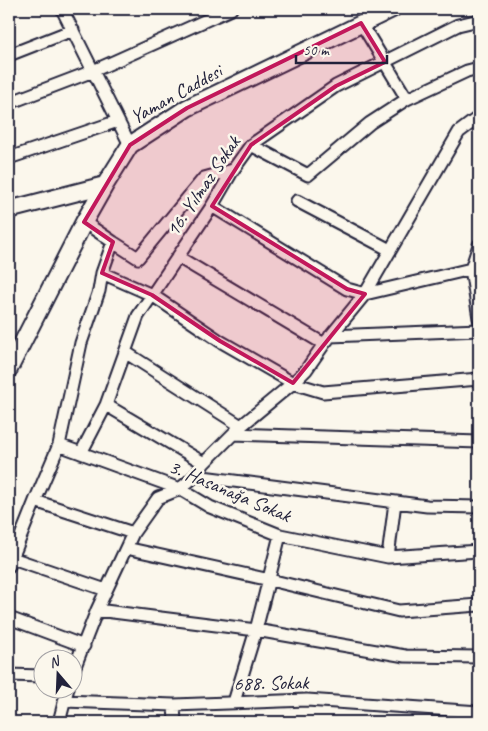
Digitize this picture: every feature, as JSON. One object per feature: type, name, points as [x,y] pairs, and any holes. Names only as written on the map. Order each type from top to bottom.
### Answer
[{"type":"main road","name":"Yaman Caddesi","points":[[9,369],[84,222],[130,145],[187,108],[392,9]]},
{"type":"main road","points":[[9,212],[12,209],[105,185]]},
{"type":"street","points":[[62,9],[130,145]]},
{"type":"street","points":[[9,103],[93,71],[231,9]]},
{"type":"street","name":"16. Yılmaz Sokak","points":[[81,453],[106,405],[138,316],[250,146],[336,86],[458,25],[479,20]]},
{"type":"street","points":[[361,24],[407,99]]},
{"type":"street","points":[[9,55],[73,30]]},
{"type":"street","points":[[250,146],[308,175],[370,123],[407,99],[467,71],[479,68]]},
{"type":"street","points":[[82,651],[97,610],[133,533],[158,498],[180,489],[195,476],[204,463],[238,430],[306,370],[327,340],[365,294],[459,132],[479,117]]},
{"type":"street","points":[[9,158],[118,121]]},
{"type":"street","points":[[84,222],[138,258],[204,178],[233,170]]},
{"type":"street","points":[[297,201],[390,250]]},
{"type":"street","points":[[212,206],[347,289],[365,294],[471,269]]},
{"type":"street","points":[[106,590],[10,562],[59,445],[82,342],[113,242]]},
{"type":"street","points":[[479,245],[471,269],[479,318]]},
{"type":"street","points":[[178,257],[327,340],[479,330]]},
{"type":"street","points":[[102,273],[152,295],[220,341],[293,383],[323,392],[479,379]]},
{"type":"street","points":[[125,352],[238,430],[479,442]]},
{"type":"street","points":[[106,405],[204,463]]},
{"type":"street","name":"3. Hasanağa Sokak","points":[[59,445],[180,489],[210,507],[280,535],[388,557],[479,551]]},
{"type":"street","points":[[195,476],[427,506],[479,507]]},
{"type":"street","points":[[35,501],[133,533]]},
{"type":"street","points":[[388,557],[395,502]]},
{"type":"street","points":[[234,702],[270,580],[280,535]]},
{"type":"street","points":[[126,548],[270,580],[399,612],[479,605]]},
{"type":"street","points":[[97,610],[256,630],[405,656],[479,657]]},
{"type":"street","points":[[9,618],[84,646]]},
{"type":"street","points":[[9,675],[32,676]]},
{"type":"street","points":[[59,722],[65,698]]},
{"type":"street","name":"688. Sokak","points":[[64,701],[174,705],[307,700],[479,712]]},
{"type":"street","points":[[174,705],[175,722]]},
{"type":"highlighted area","points":[[361,23],[385,62],[336,86],[251,145],[212,206],[347,289],[365,294],[293,383],[220,341],[152,295],[102,273],[113,242],[84,222],[130,145],[187,108]]}]
